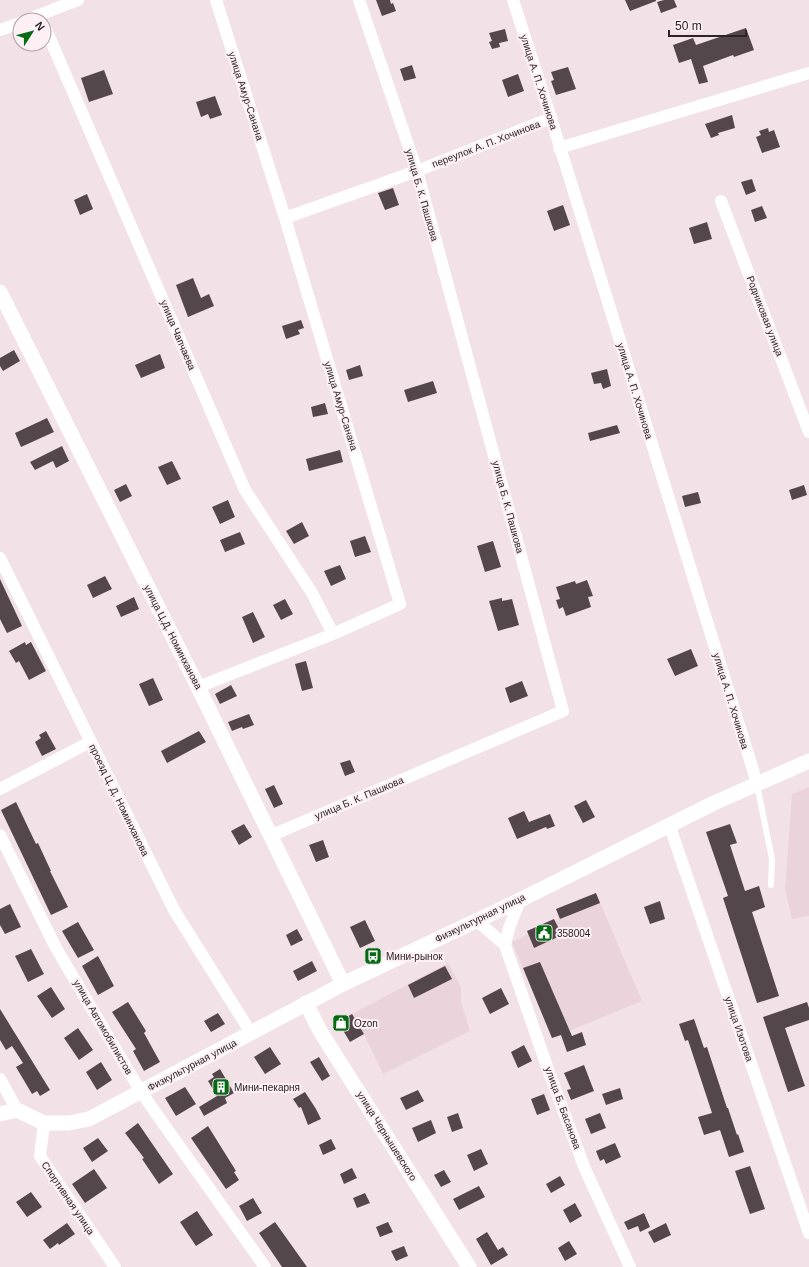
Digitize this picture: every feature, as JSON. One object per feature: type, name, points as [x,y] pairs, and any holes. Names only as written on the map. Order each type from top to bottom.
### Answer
[{"type":"street","points":[[52,14],[78,0]]},
{"type":"street","name":"улица Амур-Санана","points":[[198,687],[333,634],[400,604],[285,218],[216,0]]},
{"type":"street","name":"улица Б. К. Пашкова","points":[[270,836],[563,711],[417,171],[359,0]]},
{"type":"street","name":"улица А. П. Хочинова","points":[[512,0],[551,118],[559,148],[757,783]]},
{"type":"street","points":[[0,30],[12,25]]},
{"type":"street","name":"улица Чапчаева","points":[[52,43],[245,490],[312,593],[333,634]]},
{"type":"street","points":[[559,148],[809,73]]},
{"type":"street","name":"переулок А. П. Хочинова","points":[[285,218],[417,171],[551,118]]},
{"type":"street","name":"Родниковая улица","points":[[721,201],[809,432]]},
{"type":"street","name":"улица Ц.Д. Номинханова","points":[[0,292],[198,687],[343,984]]},
{"type":"street","name":"проезд Ц. Д. Номинханова","points":[[0,558],[174,910],[251,1033]]},
{"type":"street","points":[[0,789],[90,742]]},
{"type":"street","name":"Физкультурная улица","points":[[17,1110],[44,1123],[69,1123],[89,1119],[343,984],[520,900],[669,824],[809,760]]},
{"type":"street","name":"улица Изотова","points":[[669,824],[809,1233]]},
{"type":"street","name":"улица Автомобилистов","points":[[0,835],[56,948],[141,1092],[265,1267]]},
{"type":"street","points":[[476,920],[506,945],[509,928],[520,900]]},
{"type":"street","name":"улица Б. Басанова","points":[[506,945],[550,1075],[585,1169],[630,1267]]},
{"type":"street","name":"улица Чернышевского","points":[[306,1003],[320,1031],[469,1267]]},
{"type":"street","points":[[0,1079],[17,1110],[0,1114]]},
{"type":"street","name":"Спортивная улица","points":[[44,1123],[40,1156],[115,1267]]},
{"type":"lane","points":[[757,783],[772,859],[771,884]]},
{"type":"shaded area","points":[[809,787],[809,916],[792,919],[785,889],[792,794]]},
{"type":"shaded area","points":[[596,893],[642,1001],[552,1038],[512,942],[560,919],[556,909]]},
{"type":"shaded area","points":[[448,963],[461,987],[461,1001],[470,1031],[383,1074],[364,1034],[352,1014]]},
{"type":"building","points":[[376,0],[390,0],[396,11],[382,16]]},
{"type":"building","points":[[625,0],[656,0],[656,1],[630,11]]},
{"type":"building","points":[[674,0],[677,7],[661,13],[657,2]]},
{"type":"building","points":[[746,28],[754,50],[734,57],[733,55],[703,66],[708,82],[699,84],[691,59],[679,63],[673,45],[693,38],[696,45]]},
{"type":"building","points":[[505,29],[508,41],[499,43],[500,47],[492,49],[489,42],[492,41],[489,33]]},
{"type":"building","points":[[412,65],[416,78],[404,81],[400,69]]},
{"type":"building","points":[[568,67],[576,89],[556,95],[551,81],[554,80],[551,72]]},
{"type":"building","points":[[104,70],[113,94],[89,102],[81,78]]},
{"type":"building","points":[[518,74],[524,91],[508,97],[502,80]]},
{"type":"building","points":[[215,96],[222,115],[210,119],[208,114],[201,117],[196,102]]},
{"type":"building","points":[[732,115],[735,128],[718,133],[719,135],[711,138],[705,124]]},
{"type":"building","points":[[768,128],[769,132],[774,130],[780,147],[762,153],[756,137],[761,135],[759,131]]},
{"type":"building","points":[[752,179],[756,191],[746,195],[741,182]]},
{"type":"building","points":[[393,188],[399,205],[385,210],[378,193]]},
{"type":"building","points":[[87,194],[93,209],[80,215],[74,200]]},
{"type":"building","points":[[563,205],[570,225],[554,231],[547,211]]},
{"type":"building","points":[[762,206],[767,218],[755,222],[751,210]]},
{"type":"building","points":[[707,222],[712,239],[694,244],[689,228]]},
{"type":"building","points":[[193,278],[201,298],[209,294],[214,306],[188,317],[176,285]]},
{"type":"building","points":[[301,320],[304,328],[298,330],[300,334],[286,339],[282,326]]},
{"type":"building","points":[[14,350],[20,361],[3,371],[0,366],[0,358]]},
{"type":"building","points":[[160,354],[165,368],[141,378],[135,365]]},
{"type":"building","points":[[360,365],[363,376],[349,380],[346,370]]},
{"type":"building","points":[[607,369],[611,386],[603,389],[601,383],[594,384],[591,373]]},
{"type":"building","points":[[433,381],[437,393],[408,402],[404,390]]},
{"type":"building","points":[[325,403],[328,414],[313,417],[311,407]]},
{"type":"building","points":[[47,418],[54,432],[21,447],[15,433]]},
{"type":"building","points":[[617,425],[620,433],[590,441],[588,433]]},
{"type":"building","points":[[62,446],[69,461],[56,468],[53,461],[35,470],[30,462]]},
{"type":"building","points":[[340,450],[343,462],[309,471],[306,459]]},
{"type":"building","points":[[172,461],[181,479],[167,485],[158,467]]},
{"type":"building","points":[[126,484],[132,496],[120,502],[114,490]]},
{"type":"building","points":[[804,485],[807,495],[792,500],[789,490]]},
{"type":"building","points":[[698,492],[701,503],[685,507],[682,496]]},
{"type":"building","points":[[228,500],[235,517],[220,524],[212,507]]},
{"type":"building","points":[[302,522],[309,536],[294,544],[286,531]]},
{"type":"building","points":[[240,532],[245,544],[225,552],[220,540]]},
{"type":"building","points":[[365,536],[371,552],[355,557],[350,541]]},
{"type":"building","points":[[493,541],[501,567],[485,572],[477,546]]},
{"type":"building","points":[[340,565],[346,579],[331,586],[324,571]]},
{"type":"building","points":[[105,576],[112,589],[93,598],[87,585]]},
{"type":"building","points":[[0,579],[22,626],[7,633],[0,619]]},
{"type":"building","points":[[587,580],[593,596],[588,597],[591,607],[566,616],[563,607],[559,609],[556,600],[560,599],[556,587],[575,581],[576,584]]},
{"type":"building","points":[[134,597],[139,609],[121,617],[116,606]]},
{"type":"building","points":[[502,598],[502,601],[512,599],[519,625],[498,631],[489,601]]},
{"type":"building","points":[[285,599],[293,614],[281,620],[273,605]]},
{"type":"building","points":[[253,612],[265,637],[253,643],[242,617]]},
{"type":"building","points":[[25,642],[26,645],[31,642],[46,671],[29,680],[19,661],[16,663],[9,651]]},
{"type":"building","points":[[691,649],[698,666],[675,676],[667,659]]},
{"type":"building","points":[[306,661],[313,688],[302,691],[295,664]]},
{"type":"building","points":[[153,678],[163,700],[149,706],[139,684]]},
{"type":"building","points":[[522,681],[528,696],[510,703],[505,688]]},
{"type":"building","points":[[231,685],[237,696],[220,704],[215,694]]},
{"type":"building","points":[[249,714],[254,725],[243,729],[242,727],[232,731],[228,722]]},
{"type":"building","points":[[46,731],[56,749],[42,756],[35,742],[41,738],[39,735]]},
{"type":"building","points":[[199,731],[206,742],[167,763],[161,751]]},
{"type":"building","points":[[350,760],[355,772],[345,776],[340,763]]},
{"type":"building","points":[[274,785],[283,804],[274,808],[265,789]]},
{"type":"building","points":[[586,800],[595,817],[583,823],[574,806]]},
{"type":"building","points":[[16,802],[36,844],[38,843],[68,907],[51,915],[1,810]]},
{"type":"building","points":[[524,811],[529,822],[550,814],[555,826],[547,829],[546,827],[517,839],[508,818]]},
{"type":"building","points":[[244,824],[252,837],[239,845],[231,831]]},
{"type":"building","points":[[730,824],[737,843],[730,845],[745,891],[759,886],[765,907],[752,912],[779,996],[757,1003],[723,898],[728,896],[706,832]]},
{"type":"building","points":[[323,840],[329,857],[316,862],[309,845]]},
{"type":"building","points":[[596,893],[600,903],[560,919],[556,909]]},
{"type":"building","points":[[660,901],[665,919],[650,924],[644,907]]},
{"type":"building","points":[[10,904],[21,927],[5,934],[0,925],[0,909]]},
{"type":"building","name":"358004","points":[[554,919],[562,935],[534,948],[527,931]]},
{"type":"building","points":[[365,920],[375,941],[360,948],[350,927]]},
{"type":"building","points":[[78,922],[94,950],[78,958],[62,931]]},
{"type":"building","points":[[297,929],[303,940],[291,946],[286,935]]},
{"type":"building","points":[[31,949],[44,974],[28,982],[15,956]]},
{"type":"building","points":[[98,956],[114,986],[98,995],[82,966]]},
{"type":"building","points":[[312,961],[317,971],[298,981],[293,971]]},
{"type":"building","points":[[540,962],[572,1036],[582,1032],[586,1045],[567,1052],[561,1035],[552,1038],[523,968]]},
{"type":"building","points":[[445,966],[452,979],[414,998],[408,985]]},
{"type":"building","points":[[51,987],[65,1009],[52,1018],[37,996]]},
{"type":"building","points":[[501,988],[509,1004],[490,1014],[482,998]]},
{"type":"building","points":[[128,1002],[146,1031],[144,1033],[160,1062],[144,1071],[133,1051],[136,1049],[112,1012]]},
{"type":"building","points":[[807,1002],[809,1008],[809,1020],[785,1028],[805,1086],[788,1092],[763,1017]]},
{"type":"building","points":[[0,1009],[50,1090],[40,1096],[37,1091],[32,1094],[16,1067],[23,1063],[12,1046],[6,1050],[0,1040]]},
{"type":"building","points":[[218,1013],[225,1024],[211,1032],[204,1021]]},
{"type":"building","points":[[352,1014],[364,1034],[350,1042],[338,1022]]},
{"type":"building","points":[[694,1019],[704,1048],[707,1047],[727,1108],[744,1152],[729,1157],[720,1130],[704,1135],[698,1117],[712,1113],[688,1040],[685,1041],[679,1024]]},
{"type":"building","points":[[78,1028],[93,1050],[79,1060],[64,1038]]},
{"type":"building","points":[[524,1045],[532,1061],[518,1068],[511,1052]]},
{"type":"building","points":[[270,1047],[281,1064],[265,1074],[254,1057]]},
{"type":"building","points":[[319,1057],[330,1076],[322,1081],[310,1062]]},
{"type":"building","points":[[101,1062],[112,1080],[97,1090],[86,1072]]},
{"type":"building","points":[[584,1065],[594,1091],[571,1100],[567,1090],[571,1089],[564,1073]]},
{"type":"building","name":"Мини-пекарня","points":[[220,1069],[234,1093],[225,1098],[227,1103],[204,1116],[199,1107],[217,1096],[208,1081],[214,1077],[212,1074]]},
{"type":"building","points":[[185,1087],[196,1104],[176,1116],[165,1098]]},
{"type":"building","points":[[620,1088],[623,1099],[606,1105],[602,1094]]},
{"type":"building","points":[[418,1090],[424,1101],[406,1110],[400,1098]]},
{"type":"building","points":[[305,1092],[321,1119],[308,1125],[301,1107],[299,1108],[293,1099]]},
{"type":"building","points":[[544,1094],[550,1110],[537,1115],[531,1099]]},
{"type":"building","points":[[458,1113],[463,1128],[452,1132],[447,1117]]},
{"type":"building","points":[[600,1113],[606,1128],[591,1134],[585,1119]]},
{"type":"building","points":[[431,1120],[436,1133],[418,1142],[412,1128]]},
{"type":"building","points":[[138,1123],[173,1174],[159,1184],[142,1159],[144,1158],[125,1133]]},
{"type":"building","points":[[208,1126],[236,1171],[234,1172],[239,1180],[226,1189],[191,1138]]},
{"type":"building","points":[[98,1138],[108,1151],[92,1162],[83,1148]]},
{"type":"building","points":[[331,1139],[336,1149],[323,1155],[319,1145]]},
{"type":"building","points":[[615,1143],[621,1157],[606,1164],[604,1159],[600,1161],[596,1151]]},
{"type":"building","points":[[481,1149],[488,1164],[474,1171],[467,1155]]},
{"type":"building","points":[[750,1166],[765,1209],[750,1214],[735,1171]]},
{"type":"building","points":[[352,1168],[357,1178],[344,1184],[340,1174]]},
{"type":"building","points":[[94,1169],[107,1188],[85,1203],[72,1184]]},
{"type":"building","points":[[444,1170],[451,1182],[441,1187],[434,1175]]},
{"type":"building","points":[[560,1176],[565,1185],[551,1193],[546,1184]]},
{"type":"building","points":[[479,1186],[485,1197],[459,1210],[453,1199]]},
{"type":"building","points":[[31,1192],[42,1207],[27,1217],[16,1202]]},
{"type":"building","points":[[365,1193],[370,1203],[357,1208],[353,1198]]},
{"type":"building","points":[[253,1198],[262,1213],[247,1221],[239,1206]]},
{"type":"building","points":[[575,1203],[582,1216],[570,1223],[563,1210]]},
{"type":"building","points":[[197,1211],[213,1235],[196,1246],[180,1222]]},
{"type":"building","points":[[644,1213],[650,1227],[640,1232],[638,1226],[628,1230],[624,1222]]},
{"type":"building","points":[[275,1222],[307,1267],[282,1267],[259,1233]]},
{"type":"building","points":[[388,1222],[393,1232],[380,1237],[376,1227]]},
{"type":"building","points":[[67,1223],[75,1234],[59,1245],[58,1243],[50,1249],[43,1240]]},
{"type":"building","points":[[666,1223],[671,1235],[654,1243],[648,1232]]},
{"type":"building","points":[[487,1232],[498,1250],[503,1247],[508,1255],[491,1265],[476,1239]]},
{"type":"building","points":[[569,1241],[577,1254],[565,1261],[558,1248]]},
{"type":"building","points":[[404,1246],[408,1256],[396,1261],[391,1251]]},
{"type":"place","name":"358004","points":[[544,933]]},
{"type":"place","name":"Мини-рынок","points":[[373,956]]},
{"type":"place","name":"Ozon","points":[[341,1023]]},
{"type":"place","name":"Мини-пекарня","points":[[221,1087]]}]
